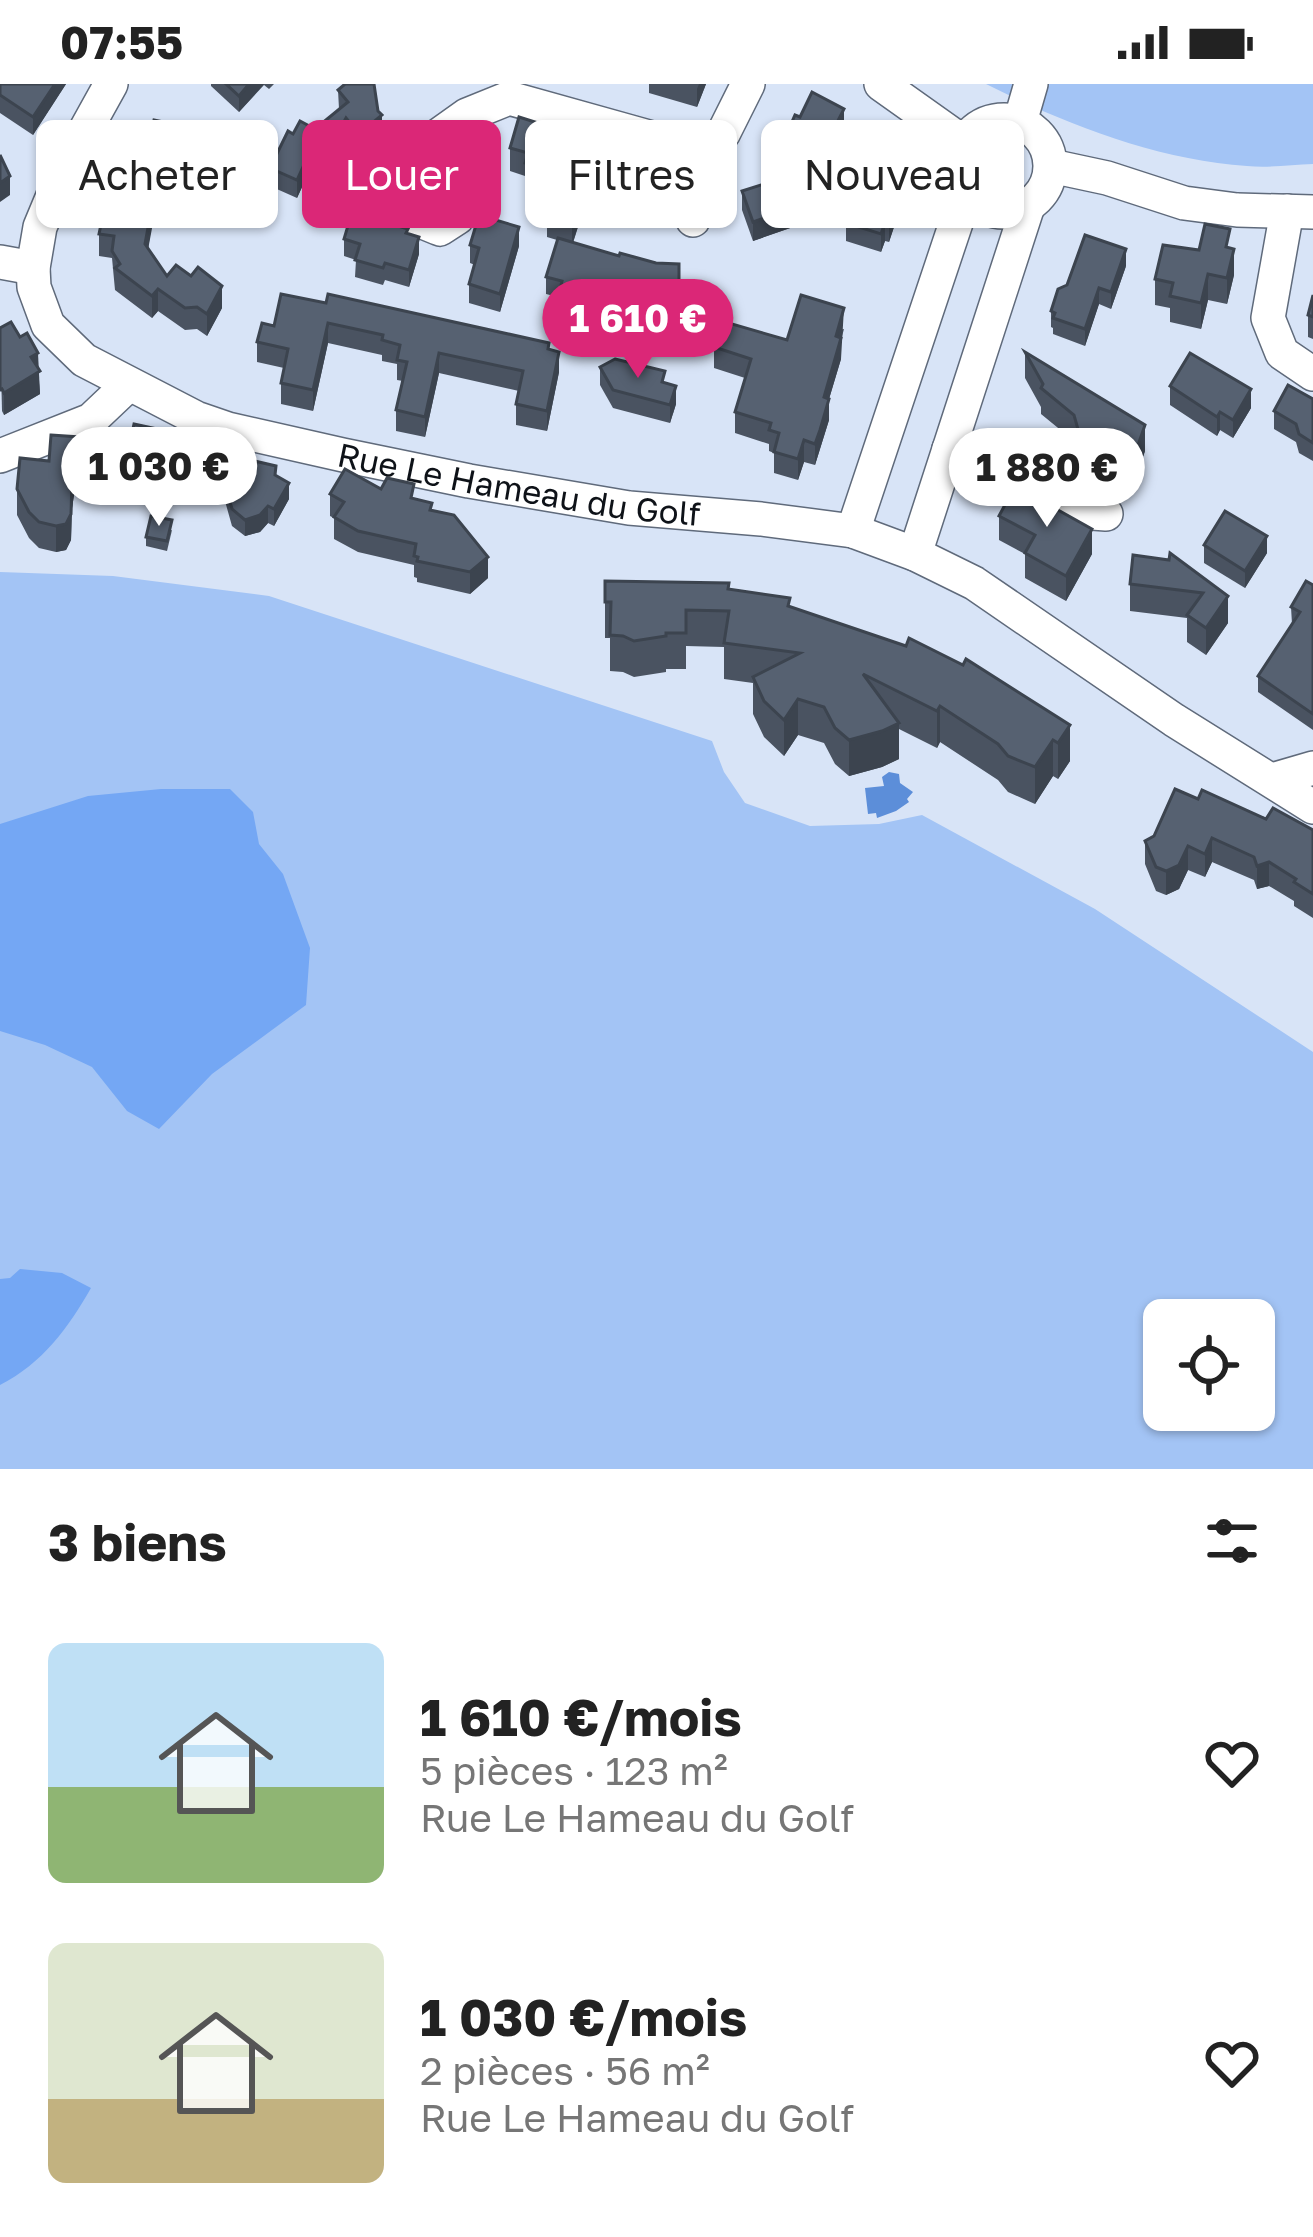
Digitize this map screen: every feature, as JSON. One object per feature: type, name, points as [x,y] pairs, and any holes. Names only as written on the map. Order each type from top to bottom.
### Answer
[{"type":"street","name":"Rue Le Hameau du Golf","points":[[111,84],[16,265],[34,287],[48,325],[84,360],[196,418],[228,428],[469,481],[629,508],[853,531],[915,554],[974,584],[1174,720],[1313,807]]},
{"type":"street","points":[[730,120],[748,84]]},
{"type":"street","points":[[881,84],[933,120]]},
{"type":"street","points":[[1021,120],[1031,84]]},
{"type":"street","points":[[460,120],[509,98],[588,120]]},
{"type":"street","points":[[915,554],[1028,206],[1045,189],[1051,166],[1047,147],[1024,124]]},
{"type":"street","points":[[1051,166],[1184,202],[1300,212],[1268,318],[1282,353],[1313,374]]},
{"type":"street","points":[[1024,207],[1028,206]]},
{"type":"street","points":[[853,531],[954,228]]},
{"type":"street","points":[[0,456],[91,420],[129,384]]},
{"type":"street","points":[[949,449],[1079,512],[1106,514]]},
{"type":"street","points":[[1272,780],[1313,768]]},
{"type":"shaded area","points":[[986,84],[1313,84],[1313,164],[1255,167],[1146,148],[1080,126]]},
{"type":"shaded area","points":[[0,572],[113,576],[269,596],[712,741],[724,772],[745,803],[810,826],[879,824],[922,815],[1095,909],[1313,1052],[1313,1469],[0,1469]]},
{"type":"shaded area","points":[[889,772],[899,774],[900,783],[913,792],[909,802],[877,818],[876,813],[868,814],[865,788],[884,786],[882,777]]},
{"type":"shaded area","points":[[230,789],[253,812],[259,844],[283,874],[310,948],[306,1005],[212,1074],[159,1129],[127,1111],[92,1067],[0,1031],[0,824],[88,796]]},
{"type":"shaded area","points":[[20,1269],[62,1273],[91,1288],[53,1343],[0,1385],[0,1279]]},
{"type":"building","points":[[0,84],[55,84],[33,117],[0,95]]},
{"type":"building","points":[[226,84],[249,84],[239,96]]},
{"type":"building","points":[[345,84],[374,84],[382,115],[376,120],[326,120],[348,102],[338,90]]},
{"type":"building","points":[[812,92],[844,109],[838,120],[793,120],[795,115],[800,117]]},
{"type":"building","points":[[519,117],[529,120],[525,152],[510,148]]},
{"type":"building","points":[[300,121],[302,169],[297,180],[278,172],[278,152],[288,131],[293,134]]},
{"type":"building","points":[[0,155],[10,176],[0,183]]},
{"type":"building","points":[[761,185],[761,219],[753,222],[742,191]]},
{"type":"building","points":[[501,222],[519,227],[500,294],[469,284],[479,248],[470,245],[475,228],[501,228]]},
{"type":"building","points":[[1205,224],[1230,229],[1226,247],[1234,249],[1227,278],[1208,274],[1201,303],[1170,296],[1173,283],[1155,279],[1163,245],[1199,250]]},
{"type":"building","points":[[100,228],[148,228],[145,244],[167,276],[176,265],[191,276],[198,267],[222,286],[207,314],[197,307],[185,308],[158,289],[152,296],[115,268],[120,264],[112,251],[114,236],[99,234]]},
{"type":"building","points":[[347,228],[405,228],[419,237],[409,270],[355,260],[360,244],[344,239]]},
{"type":"building","points":[[1085,235],[1126,249],[1111,292],[1099,288],[1085,329],[1053,318],[1051,311],[1058,289],[1067,285]]},
{"type":"building","points":[[558,238],[619,256],[679,264],[679,291],[656,291],[653,299],[638,295],[636,301],[592,290],[588,305],[558,297],[562,281],[546,277]]},
{"type":"building","points":[[281,294],[326,303],[328,294],[549,343],[548,349],[559,352],[547,411],[516,404],[523,371],[439,353],[425,417],[396,410],[407,362],[397,360],[400,345],[382,340],[383,335],[328,323],[313,390],[281,383],[288,349],[257,342],[262,323],[274,326]]},
{"type":"building","points":[[801,295],[844,308],[820,430],[815,444],[804,440],[798,459],[774,452],[779,433],[769,430],[771,423],[735,412],[751,359],[714,347],[722,321],[787,340]]},
{"type":"building","points":[[11,322],[20,337],[27,333],[38,353],[31,357],[40,371],[4,393],[0,390],[0,328]]},
{"type":"building","points":[[1025,352],[1145,425],[1136,451],[1108,433],[1081,440],[1074,415],[1041,388]]},
{"type":"building","points":[[1190,353],[1251,389],[1233,420],[1220,412],[1217,417],[1170,386]]},
{"type":"building","points":[[615,359],[665,371],[662,382],[676,386],[670,405],[613,390],[600,367]]},
{"type":"building","points":[[1288,385],[1313,399],[1313,443],[1299,434],[1296,424],[1274,411]]},
{"type":"building","points":[[134,424],[166,431],[165,437],[202,449],[197,471],[127,456]]},
{"type":"building","points":[[51,435],[79,437],[71,514],[66,524],[56,526],[39,522],[17,489],[20,458],[49,461]]},
{"type":"building","points":[[216,452],[276,466],[275,475],[289,483],[274,509],[268,506],[245,520],[232,509]]},
{"type":"building","points":[[345,469],[381,489],[387,478],[414,484],[411,498],[432,503],[430,510],[454,515],[488,557],[470,572],[417,561],[416,544],[358,531],[334,517],[344,502],[330,494]]},
{"type":"building","points":[[1015,486],[1092,529],[1066,576],[1025,553],[1035,535],[999,516]]},
{"type":"building","points":[[1225,511],[1267,536],[1245,571],[1204,545]]},
{"type":"building","points":[[151,516],[172,520],[167,541],[146,537]]},
{"type":"building","points":[[1170,553],[1228,596],[1206,628],[1187,615],[1203,593],[1130,584],[1133,555],[1169,560]]},
{"type":"building","points":[[605,581],[729,583],[728,589],[790,598],[788,606],[906,646],[909,638],[963,665],[966,659],[1070,725],[1035,767],[1008,756],[998,744],[940,706],[937,711],[863,674],[899,723],[849,740],[835,728],[824,707],[798,699],[784,720],[764,701],[753,677],[800,653],[724,643],[729,611],[686,610],[686,633],[634,641],[610,635],[611,602],[605,602]]},
{"type":"building","points":[[1306,581],[1313,585],[1313,714],[1258,676],[1300,612],[1291,607]]},
{"type":"building","points":[[1175,789],[1198,799],[1202,790],[1266,819],[1273,808],[1313,830],[1313,894],[1269,862],[1257,866],[1254,857],[1212,838],[1205,854],[1188,846],[1179,865],[1166,871],[1156,867],[1145,841],[1154,836]]}]
